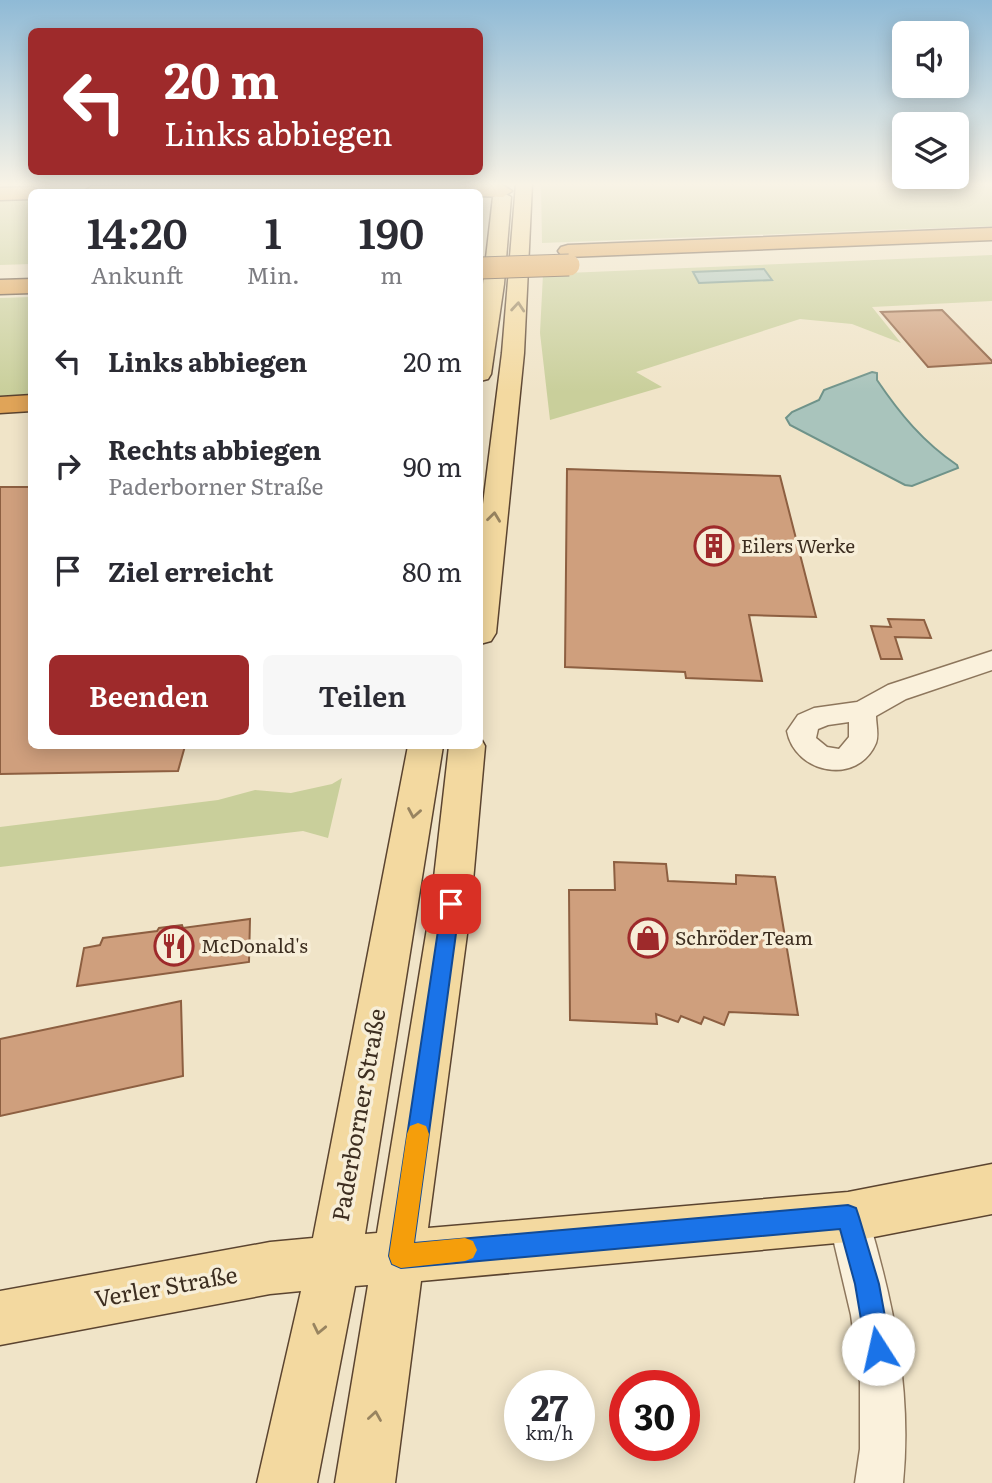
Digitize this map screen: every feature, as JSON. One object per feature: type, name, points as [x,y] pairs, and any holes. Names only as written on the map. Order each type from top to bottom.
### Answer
[{"type":"highway","points":[[483,268],[568,258],[653,253]]},
{"type":"highway","points":[[483,254],[568,258],[753,253]]},
{"type":"highway","points":[[0,273],[28,272]]},
{"type":"highway","points":[[0,287],[28,286]]},
{"type":"highway","points":[[0,405],[28,404]]},
{"type":"highway","points":[[0,412],[28,411]]},
{"type":"main road","points":[[483,355],[497,253]]},
{"type":"main road","points":[[483,592],[496,414],[522,253]]},
{"type":"main road","name":"Paderborner Straße","points":[[287,1483],[334,1262],[425,749]]},
{"type":"main road","points":[[365,1483],[401,1256],[451,904],[467,749]]},
{"type":"main road","name":"Verler Straße","points":[[0,1318],[270,1268],[848,1217],[992,1189]]},
{"type":"street","points":[[862,711],[897,692],[992,660]]},
{"type":"street","points":[[848,1217],[867,1284],[882,1370],[885,1449],[879,1483]]},
{"type":"green space","points":[[0,253],[28,253],[28,264],[0,265]]},
{"type":"green space","points":[[992,255],[992,301],[872,307],[901,343],[852,324],[800,319],[636,372],[662,387],[550,420],[540,333],[543,274]]},
{"type":"green space","points":[[28,297],[28,395],[0,396],[0,298]]},
{"type":"green space","points":[[342,778],[328,838],[303,831],[0,867],[0,827],[218,800],[255,790],[291,793],[332,784]]},
{"type":"water","points":[[764,269],[772,280],[699,283],[693,272]]},
{"type":"water","points":[[872,372],[877,373],[877,380],[913,427],[958,468],[912,486],[905,485],[790,425],[786,418],[792,412],[819,400],[824,390]]},
{"type":"building","points":[[942,310],[992,363],[928,367],[881,312]]},
{"type":"building","points":[[567,469],[780,476],[816,617],[749,615],[762,681],[686,678],[685,672],[565,667]]},
{"type":"building","points":[[0,487],[28,487],[28,749],[184,749],[178,771],[0,774]]},
{"type":"building","points":[[888,619],[924,620],[931,638],[895,637],[902,659],[881,659],[871,626],[891,627]]},
{"type":"building","points":[[614,862],[666,864],[668,881],[736,884],[736,875],[775,877],[798,1015],[729,1012],[724,1025],[704,1017],[701,1024],[681,1016],[678,1022],[656,1014],[657,1024],[570,1020],[569,890],[615,890]]},
{"type":"building","points":[[250,919],[249,962],[77,986],[84,948],[100,945],[103,938],[182,925],[183,928]]},
{"type":"building","points":[[181,1001],[183,1076],[0,1116],[0,1039]]},
{"type":"slow traffic","points":[[418,1134],[401,1256],[465,1250]]},
{"type":"place","name":"Eilers Werke","points":[[714,546]]},
{"type":"place","name":"Schröder Team","points":[[648,938]]},
{"type":"place","name":"McDonald's","points":[[174,946]]},
{"type":"route","points":[[451,904],[401,1256],[848,1217],[867,1284],[878,1349]]}]
